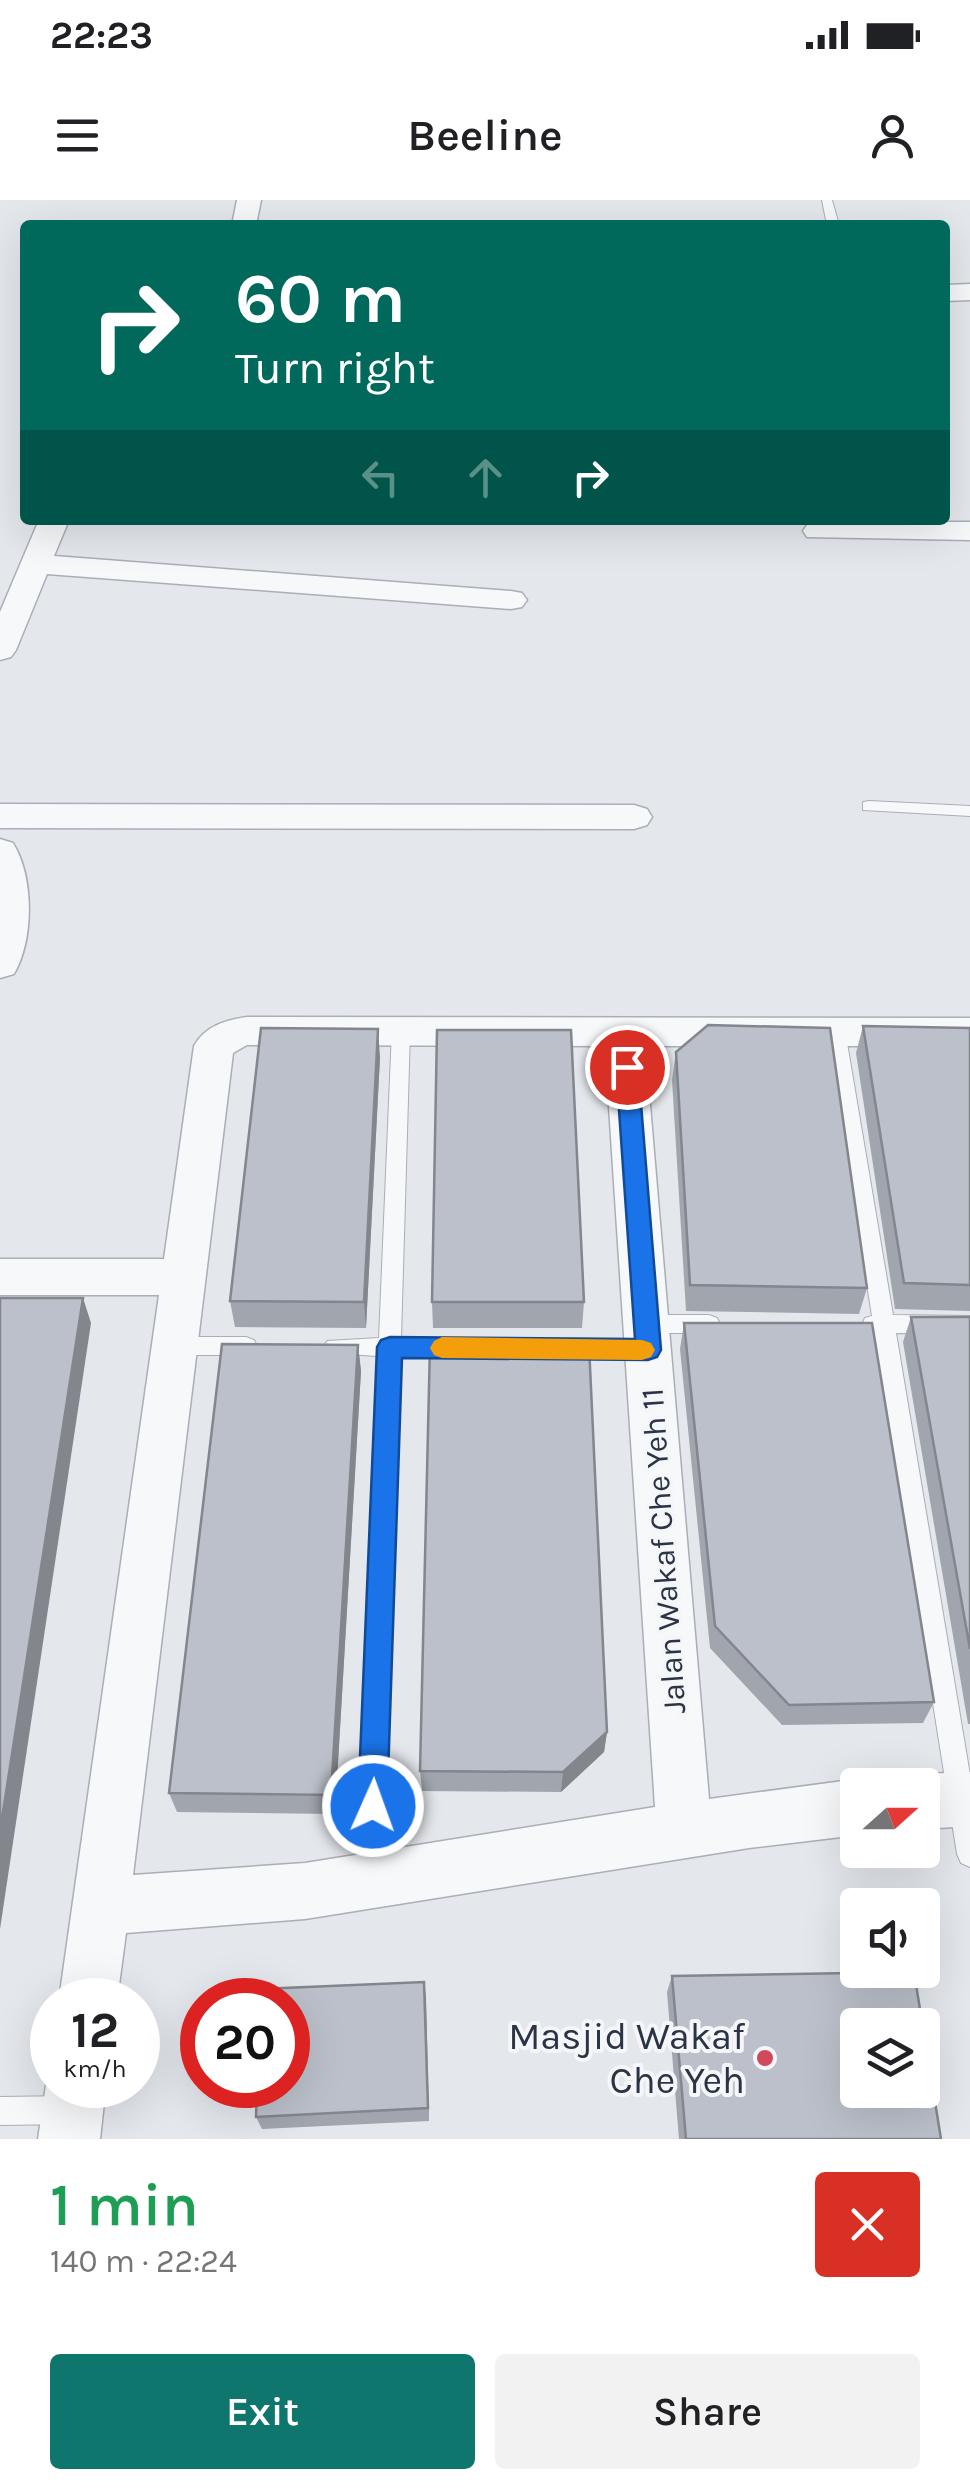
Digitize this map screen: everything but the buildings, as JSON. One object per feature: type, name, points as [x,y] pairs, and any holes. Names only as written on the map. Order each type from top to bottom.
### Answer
[{"type":"street","points":[[0,650],[52,525]]},
{"type":"street","points":[[818,531],[970,531]]},
{"type":"street","points":[[36,563],[108,572],[282,581],[511,600]]},
{"type":"street","points":[[0,816],[634,817]]},
{"type":"street","points":[[0,851],[10,884],[10,930],[0,964]]},
{"type":"street","points":[[91,1978],[214,1046],[234,1033],[247,1031],[970,1032]]},
{"type":"street","name":"Jalan Wakaf Che Yeh 11","points":[[624,1031],[684,1832]]},
{"type":"street","points":[[0,1277],[182,1278]]},
{"type":"street","points":[[102,1906],[306,1891],[840,1810]]},
{"type":"lane","points":[[869,806],[970,811]]},
{"type":"lane","points":[[836,1030],[884,1324],[951,1800],[970,1854]]},
{"type":"lane","points":[[370,1882],[401,1031]]},
{"type":"lane","points":[[549,1349],[726,1324]]},
{"type":"lane","points":[[844,1324],[970,1325]]},
{"type":"lane","points":[[173,1346],[272,1346]]},
{"type":"lane","points":[[311,1347],[469,1348]]},
{"type":"lane","points":[[0,2110],[64,2118]]},
{"type":"slow traffic","points":[[442,1348],[642,1350]]},
{"type":"place","name":"Masjid Wakaf Che Yeh","points":[[765,2058]]},
{"type":"route","points":[[373,1806],[390,1347],[648,1350],[627,1067]]}]
